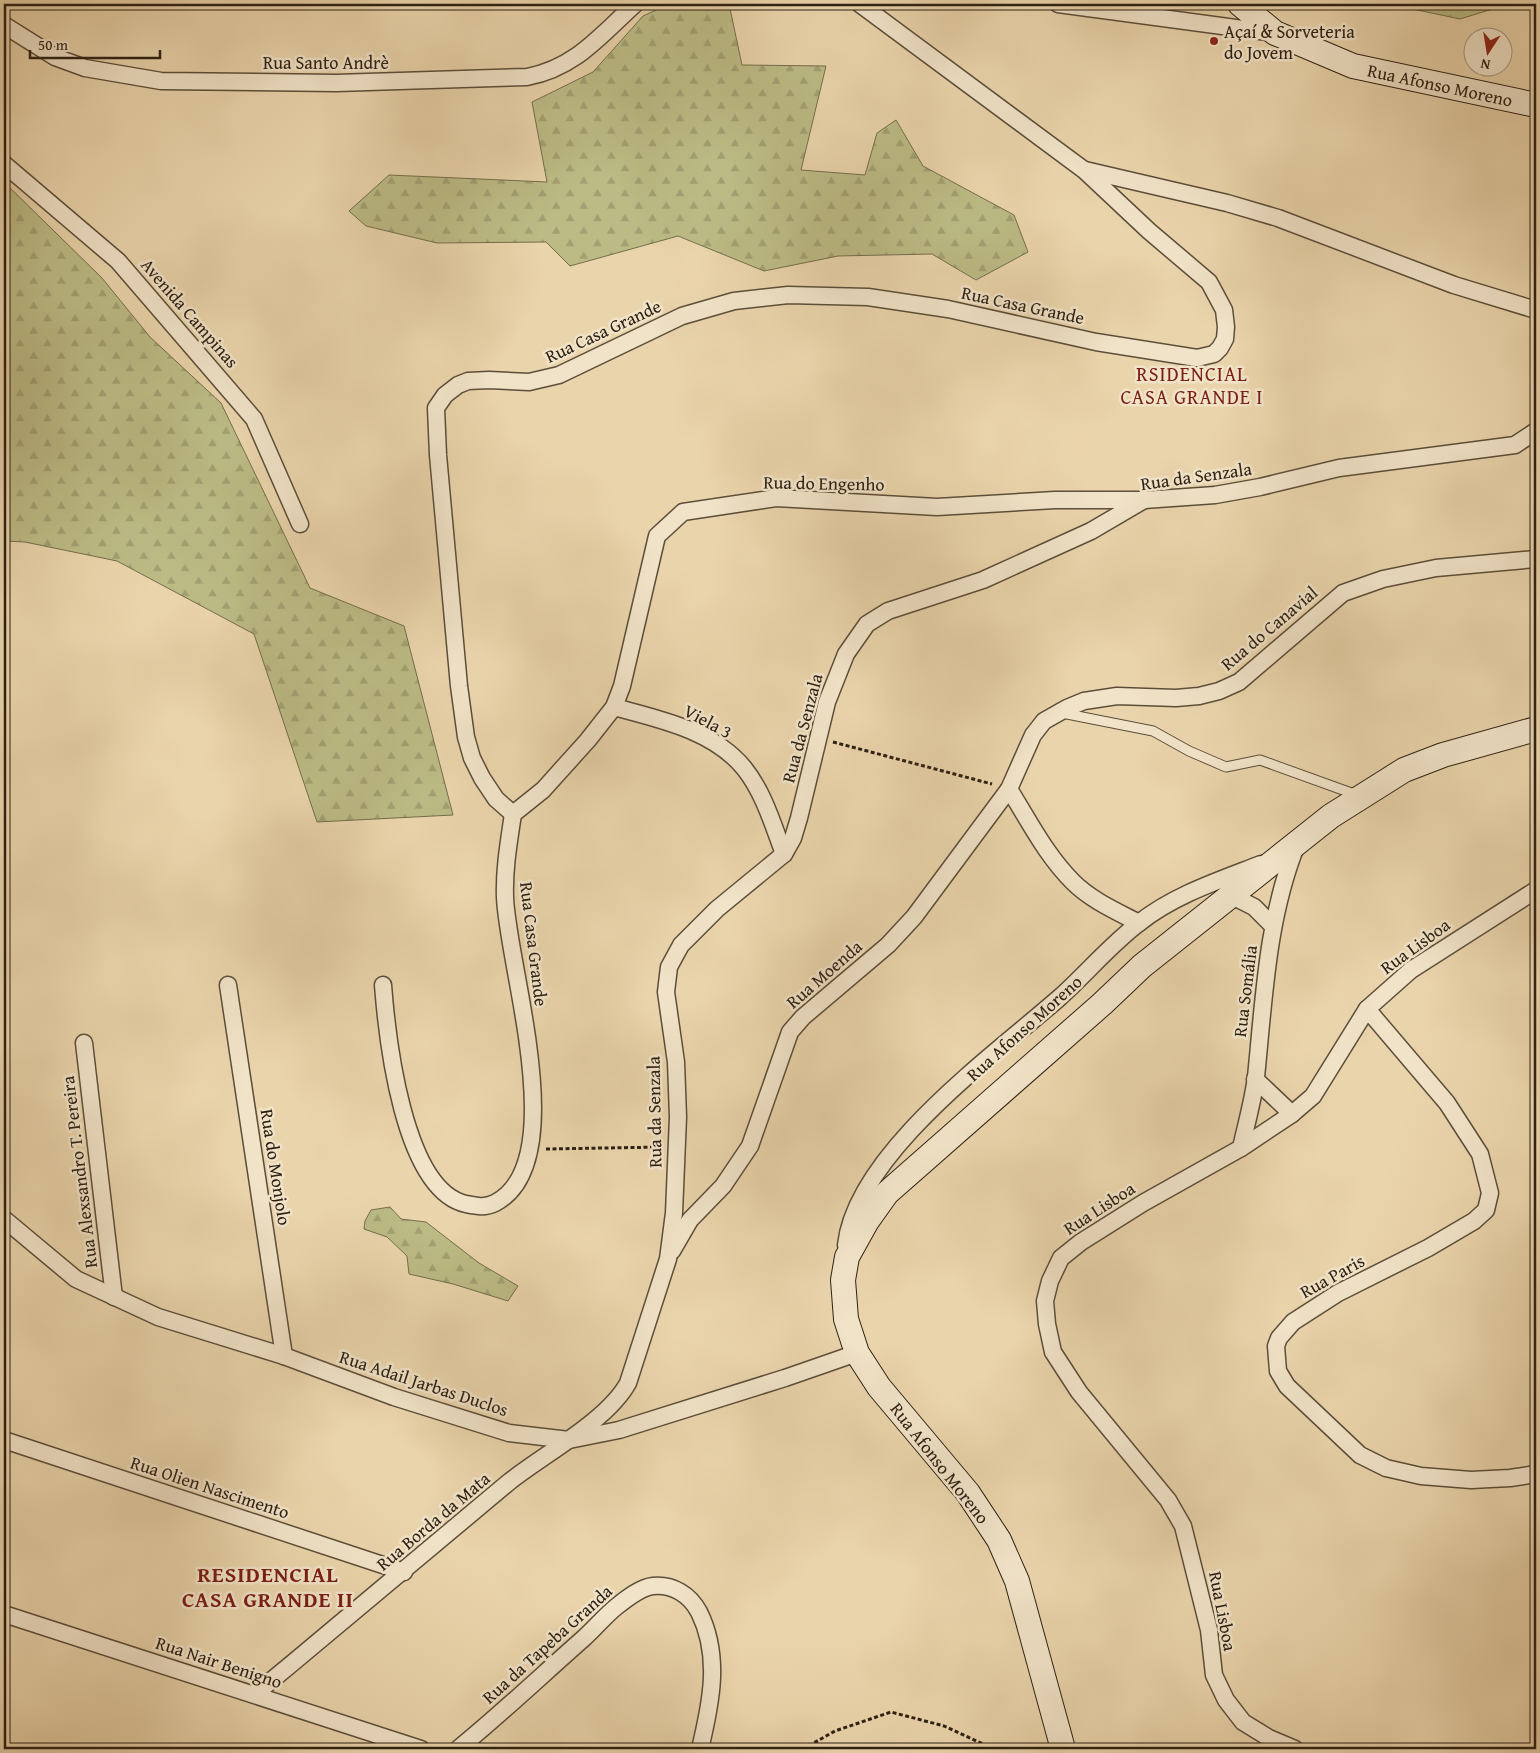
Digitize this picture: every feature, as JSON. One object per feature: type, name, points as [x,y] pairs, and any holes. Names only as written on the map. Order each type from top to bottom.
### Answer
[{"type":"main road","name":"Rua Afonso Moreno","points":[[1240,4],[1275,33],[1353,66],[1536,105]]},
{"type":"main road","name":"Rua Afonso Moreno","points":[[1063,1749],[1017,1581],[999,1540],[968,1493],[879,1387],[857,1353],[846,1319],[843,1280],[848,1257],[867,1221],[887,1193],[1102,1004],[1142,966],[1298,840],[1404,770],[1442,755],[1531,732]]},
{"type":"street","name":"Rua Santo Andrè","points":[[4,25],[55,57],[85,68],[161,81],[336,83],[527,78],[547,74],[583,54],[635,4]]},
{"type":"street","name":"Rua Casa Grande","points":[[383,985],[387,1039],[411,1139],[432,1178],[445,1193],[458,1202],[481,1207],[495,1203],[510,1192],[523,1171],[530,1149],[531,1077],[504,897],[513,814],[496,799],[482,778],[466,737],[459,686],[437,448],[436,408],[445,395],[458,385],[468,381],[529,382],[559,375],[682,316],[734,301],[788,296],[868,297],[948,309],[1096,342],[1197,358],[1214,354],[1220,348],[1226,327],[1224,310],[1208,282],[1149,231],[1084,170],[860,4]]},
{"type":"street","points":[[1058,4],[1275,33]]},
{"type":"street","name":"Avenida Campinas","points":[[4,164],[118,261],[254,418],[300,524]]},
{"type":"street","points":[[1084,170],[1227,203],[1278,218],[1454,285],[1536,310]]},
{"type":"street","name":"Rua da Senzala","points":[[569,1440],[621,1396],[668,1259],[674,1213],[678,1116],[676,1062],[666,992],[669,967],[681,945],[717,909],[784,854],[793,838],[799,818],[826,702],[846,654],[867,624],[888,611],[983,580],[1091,532],[1144,500],[1214,495],[1260,487],[1339,468],[1515,445],[1536,432]]},
{"type":"street","name":"Rua do Engenho","points":[[513,814],[543,790],[614,707],[622,686],[657,536],[683,512],[776,498],[937,507],[1055,500],[1144,500]]},
{"type":"street","name":"Rua do Canavial","points":[[1009,789],[1018,774],[1033,735],[1044,721],[1059,712],[1084,702],[1117,696],[1176,698],[1219,691],[1240,682],[1343,593],[1383,579],[1436,568],[1536,559]]},
{"type":"street","name":"Viela 3","points":[[614,707],[668,722],[718,745],[743,767],[757,788],[784,854]]},
{"type":"street","points":[[1009,789],[1051,857],[1074,883],[1111,909],[1139,923]]},
{"type":"street","name":"Rua Moenda","points":[[668,1259],[690,1220],[723,1186],[750,1146],[790,1032],[803,1017],[888,945],[939,884],[1009,789]]},
{"type":"street","name":"Rua Somália","points":[[1241,1148],[1255,1079],[1260,1021],[1273,926],[1285,872],[1298,840]]},
{"type":"street","name":"Rua Afonso Moreno","points":[[846,1267],[846,1243],[868,1185],[903,1139],[959,1085],[1061,997],[1139,923],[1181,897],[1277,858]]},
{"type":"street","name":"Rua Lisboa","points":[[1295,1749],[1269,1738],[1243,1722],[1226,1700],[1214,1675],[1208,1630],[1183,1526],[1168,1500],[1079,1392],[1053,1352],[1047,1324],[1046,1301],[1050,1281],[1061,1258],[1080,1242],[1143,1203],[1241,1148],[1292,1114],[1313,1096],[1367,1008],[1411,970],[1536,890]]},
{"type":"street","points":[[1230,895],[1254,907],[1273,926]]},
{"type":"street","name":"Rua do Monjolo","points":[[228,985],[284,1356]]},
{"type":"street","name":"Rua Paris","points":[[1367,1008],[1447,1103],[1480,1154],[1490,1193],[1486,1210],[1474,1221],[1428,1248],[1338,1293],[1293,1322],[1279,1338],[1276,1346],[1278,1371],[1287,1386],[1360,1455],[1386,1468],[1421,1476],[1471,1480],[1510,1478],[1536,1474]]},
{"type":"street","name":"Rua Alexsandro T. Pereira","points":[[84,1043],[114,1297]]},
{"type":"street","points":[[1255,1079],[1292,1114]]},
{"type":"street","name":"Rua Adail Jarbas Duclos","points":[[4,1220],[76,1279],[158,1317],[284,1356],[394,1397],[509,1433],[569,1440],[619,1430],[785,1378],[857,1353]]},
{"type":"street","name":"Rua Olien Nascimento","points":[[4,1440],[404,1572]]},
{"type":"street","name":"Rua Borda da Mata","points":[[255,1694],[404,1572],[511,1481],[569,1440]]},
{"type":"street","name":"Rua da Tapeba Granda","points":[[458,1749],[590,1633],[615,1608],[651,1586],[671,1588],[682,1592],[693,1602],[704,1623],[710,1641],[713,1672],[700,1749]]},
{"type":"street","name":"Rua Nair Benigno","points":[[4,1614],[420,1749]]},
{"type":"lane","points":[[1059,712],[1153,731],[1188,751],[1226,766],[1260,760],[1362,796]]},
{"type":"path","points":[[819,738],[1009,789]]},
{"type":"path","points":[[530,1149],[676,1147]]},
{"type":"path","points":[[803,1749],[836,1731],[891,1712],[944,1726],[994,1749]]},
{"type":"green space","points":[[669,4],[729,4],[742,65],[826,66],[801,170],[865,175],[877,133],[896,120],[923,166],[1014,215],[1028,252],[976,280],[932,254],[838,256],[764,271],[678,236],[570,266],[546,242],[437,243],[366,226],[349,211],[389,175],[547,182],[532,102],[593,72],[643,16]]},
{"type":"green space","points":[[1389,4],[1509,4],[1460,19]]},
{"type":"green space","points":[[4,182],[102,278],[150,337],[221,403],[310,588],[404,626],[453,815],[317,822],[254,634],[117,561],[25,542],[4,541]]},
{"type":"green space","points":[[390,1207],[401,1219],[426,1222],[479,1263],[518,1286],[508,1301],[453,1284],[409,1274],[407,1256],[387,1237],[364,1229],[365,1221],[371,1210]]},
{"type":"place","name":"Açaí & Sorveteria do Jovem","points":[[1214,41]]},
{"type":"district","name":"RSIDENCIAL CASA GRANDE I","points":[[1192,384]]},
{"type":"district","name":"RESIDENCIAL CASA GRANDE II","points":[[268,1586]]}]
